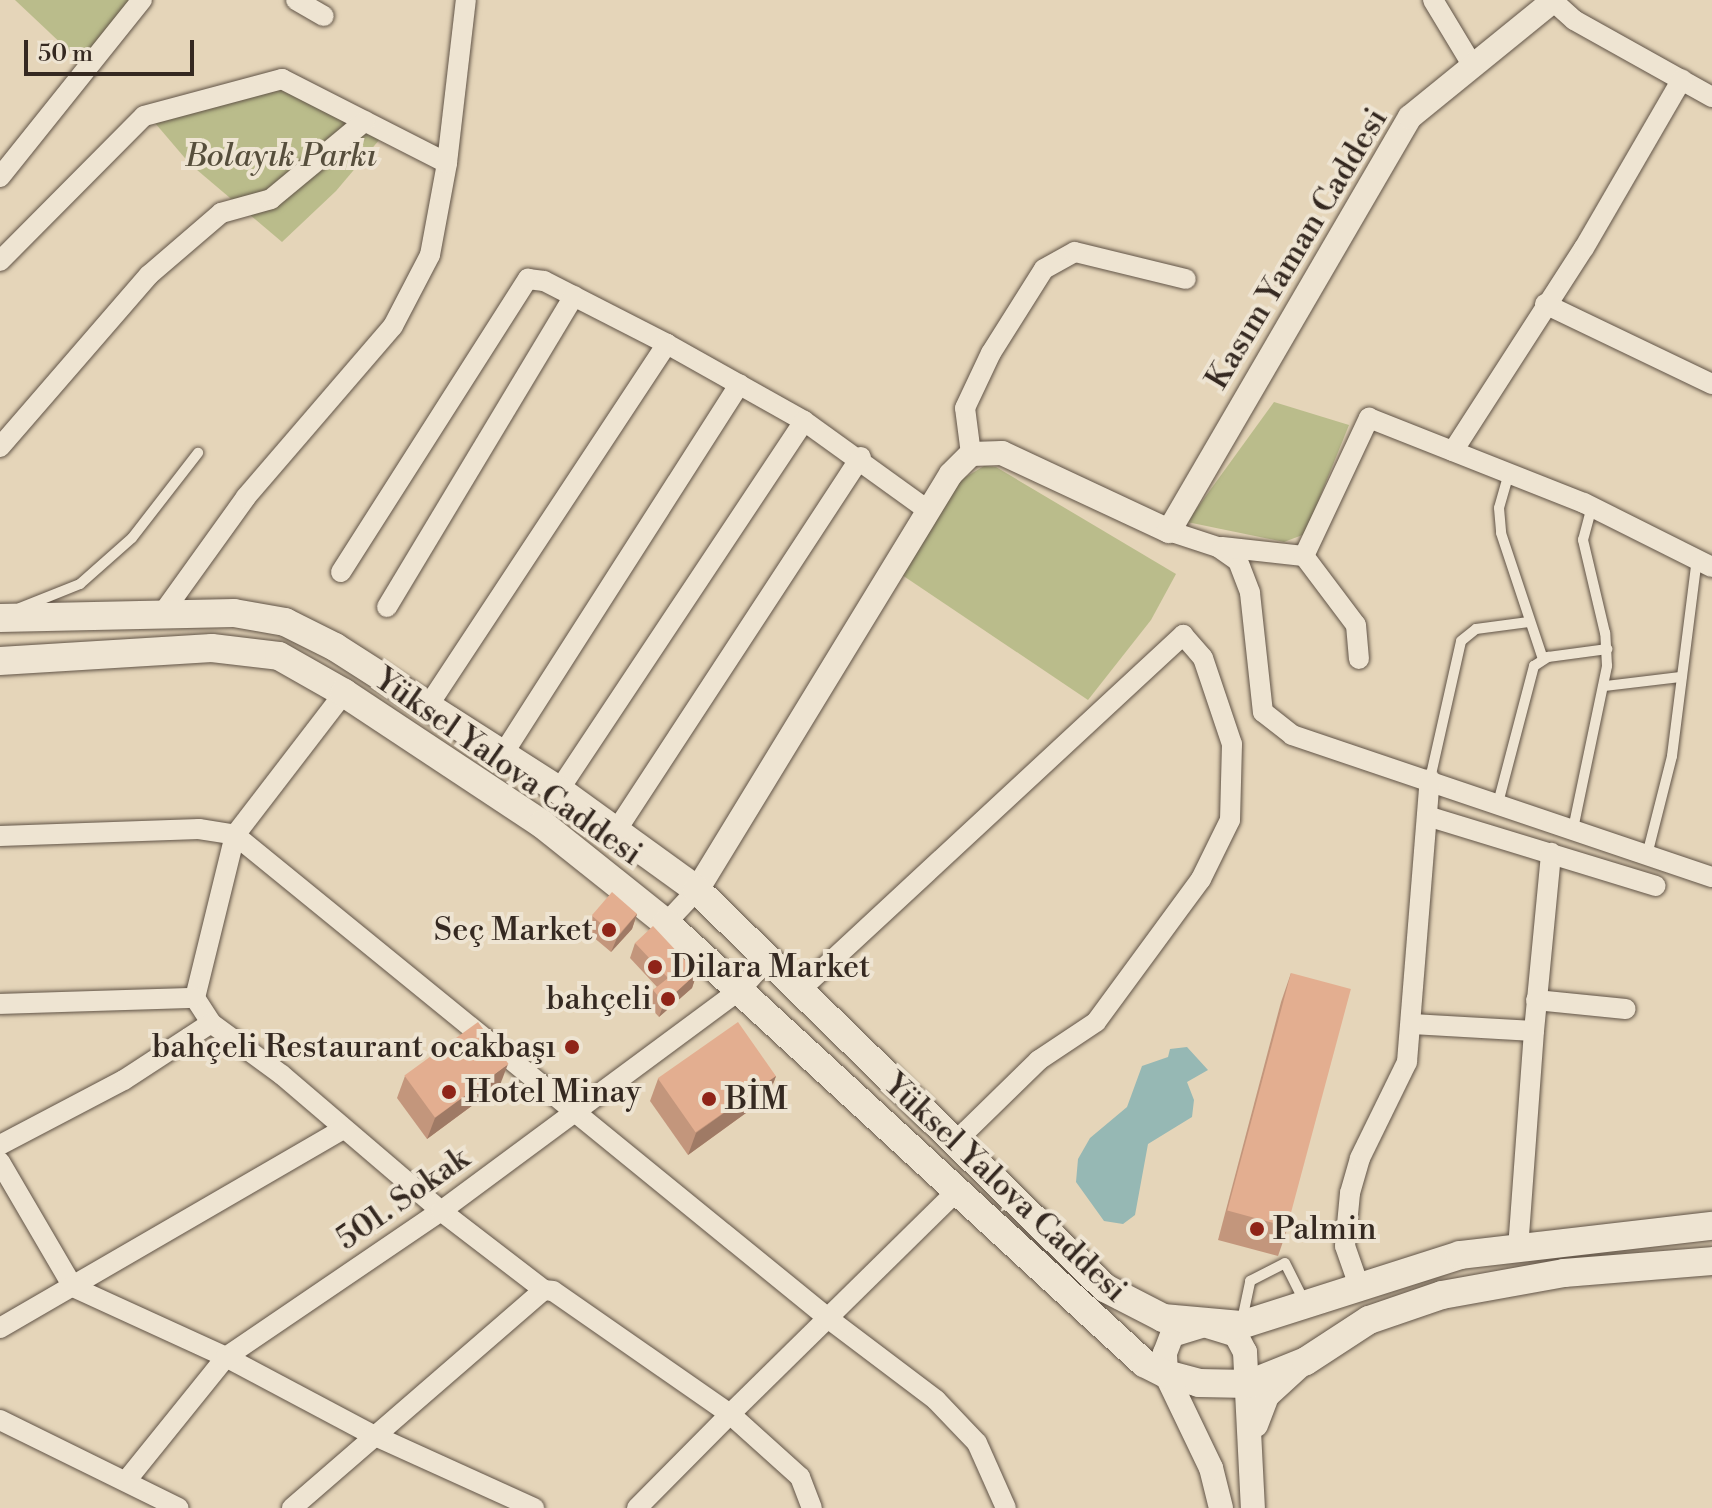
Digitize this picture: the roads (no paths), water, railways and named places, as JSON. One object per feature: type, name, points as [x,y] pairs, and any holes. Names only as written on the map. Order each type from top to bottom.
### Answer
[{"type":"main road","name":"Yüksel Yalova Caddesi","points":[[0,617],[234,613],[285,622],[428,706],[559,790],[697,890],[765,962],[799,991],[953,1144],[1105,1288],[1163,1318],[1204,1325],[1241,1325],[1460,1255],[1712,1226]]},
{"type":"main road","name":"Yüksel Yalova Caddesi","points":[[0,661],[212,648],[279,656],[344,693],[542,824],[666,923],[1144,1363],[1166,1374],[1242,1386]]},
{"type":"main road","points":[[1242,1386],[1306,1361],[1369,1320],[1442,1295],[1564,1273],[1712,1261]]},
{"type":"street","points":[[0,177],[142,0]]},
{"type":"street","points":[[296,0],[324,16]]},
{"type":"street","points":[[162,614],[246,497],[393,326],[430,255],[447,163],[466,0]]},
{"type":"street","points":[[1433,0],[1471,63]]},
{"type":"street","points":[[1553,0],[1574,20],[1712,97]]},
{"type":"street","name":"Kasım Yaman Caddesi","points":[[1169,531],[1410,117],[1471,63],[1553,0]]},
{"type":"street","points":[[0,261],[144,116],[282,79],[447,163]]},
{"type":"street","points":[[1453,451],[1545,304],[1584,248],[1682,79]]},
{"type":"street","points":[[0,447],[149,275],[221,213],[271,199],[365,121]]},
{"type":"street","points":[[971,454],[965,408],[991,353],[1044,269],[1075,252],[1186,279]]},
{"type":"street","points":[[341,572],[520,285],[528,279],[544,281],[574,296],[804,421],[861,457],[929,511]]},
{"type":"street","points":[[387,607],[574,296]]},
{"type":"street","points":[[1545,304],[1712,384]]},
{"type":"street","points":[[428,706],[667,344]]},
{"type":"street","points":[[503,754],[740,384]]},
{"type":"street","points":[[1304,556],[1369,418],[1592,507],[1704,563]]},
{"type":"street","points":[[559,790],[804,421]]},
{"type":"street","points":[[666,923],[697,890],[951,474],[971,454],[1002,453],[1169,531],[1218,547],[1304,556],[1356,625],[1359,659]]},
{"type":"street","points":[[616,831],[861,457]]},
{"type":"street","points":[[1218,547],[1238,561],[1250,593],[1263,712],[1292,735],[1430,779],[1712,877]]},
{"type":"street","points":[[799,991],[1183,635],[1203,658],[1232,744],[1230,820],[1201,879],[1096,1022],[1039,1060],[953,1144]]},
{"type":"street","points":[[344,693],[235,835],[195,998],[211,1023],[282,1075],[441,1211],[544,1290],[553,1291],[730,1414],[800,1477],[812,1508]]},
{"type":"street","points":[[1359,1286],[1345,1246],[1350,1193],[1360,1158],[1407,1062],[1430,779]]},
{"type":"street","points":[[1427,816],[1656,886]]},
{"type":"street","points":[[0,836],[199,829],[235,835],[829,1319],[936,1400],[977,1443],[1006,1508]]},
{"type":"street","points":[[1518,1248],[1536,1000],[1551,853]]},
{"type":"street","name":"501. Sokak","points":[[126,1481],[226,1357],[441,1211],[740,990],[765,962]]},
{"type":"street","points":[[0,1004],[195,998]]},
{"type":"street","points":[[1536,1000],[1626,1009]]},
{"type":"street","points":[[0,1145],[124,1080],[211,1023]]},
{"type":"street","points":[[1412,1024],[1534,1031]]},
{"type":"street","points":[[0,1328],[343,1129]]},
{"type":"street","points":[[0,1162],[73,1287],[226,1357],[373,1435],[534,1508]]},
{"type":"street","points":[[637,1508],[958,1190]]},
{"type":"street","points":[[292,1508],[544,1290]]},
{"type":"street","points":[[1221,1508],[1211,1468],[1166,1374],[1165,1353],[1172,1335],[1204,1325],[1236,1335],[1245,1352],[1242,1386],[1252,1439],[1253,1508]]},
{"type":"street","points":[[1252,1439],[1267,1396],[1306,1361]]},
{"type":"street","points":[[0,1420],[179,1508]]},
{"type":"lane","points":[[0,617],[80,584],[132,538],[198,453]]},
{"type":"lane","points":[[1509,473],[1499,508],[1501,533],[1543,659]]},
{"type":"lane","points":[[1573,829],[1605,686],[1607,649],[1583,540],[1592,507]]},
{"type":"lane","points":[[1647,855],[1672,756],[1681,677],[1704,563]]},
{"type":"lane","points":[[1430,779],[1461,641],[1476,629],[1529,622]]},
{"type":"lane","points":[[1498,803],[1532,670],[1543,659],[1607,649]]},
{"type":"lane","points":[[1605,686],[1681,677]]},
{"type":"lane","points":[[1241,1325],[1250,1281],[1285,1263],[1305,1305]]},
{"type":"water","points":[[1187,1047],[1208,1070],[1187,1082],[1194,1100],[1192,1117],[1148,1144],[1135,1215],[1123,1224],[1104,1221],[1076,1182],[1078,1159],[1090,1138],[1127,1107],[1142,1066],[1168,1057],[1170,1049]]},
{"type":"place","name":"Seç Market","points":[[609,930]]},
{"type":"place","name":"Dilara Market","points":[[655,967]]},
{"type":"place","name":"bahçeli","points":[[668,999]]},
{"type":"place","name":"bahçeli Restaurant ocakbaşı","points":[[572,1047]]},
{"type":"place","name":"Hotel Minay","points":[[449,1092]]},
{"type":"place","name":"BİM","points":[[709,1099]]},
{"type":"place","name":"Palmin","points":[[1257,1229]]},
{"type":"park label","name":"Bolayık Parkı","points":[[281,156]]}]
